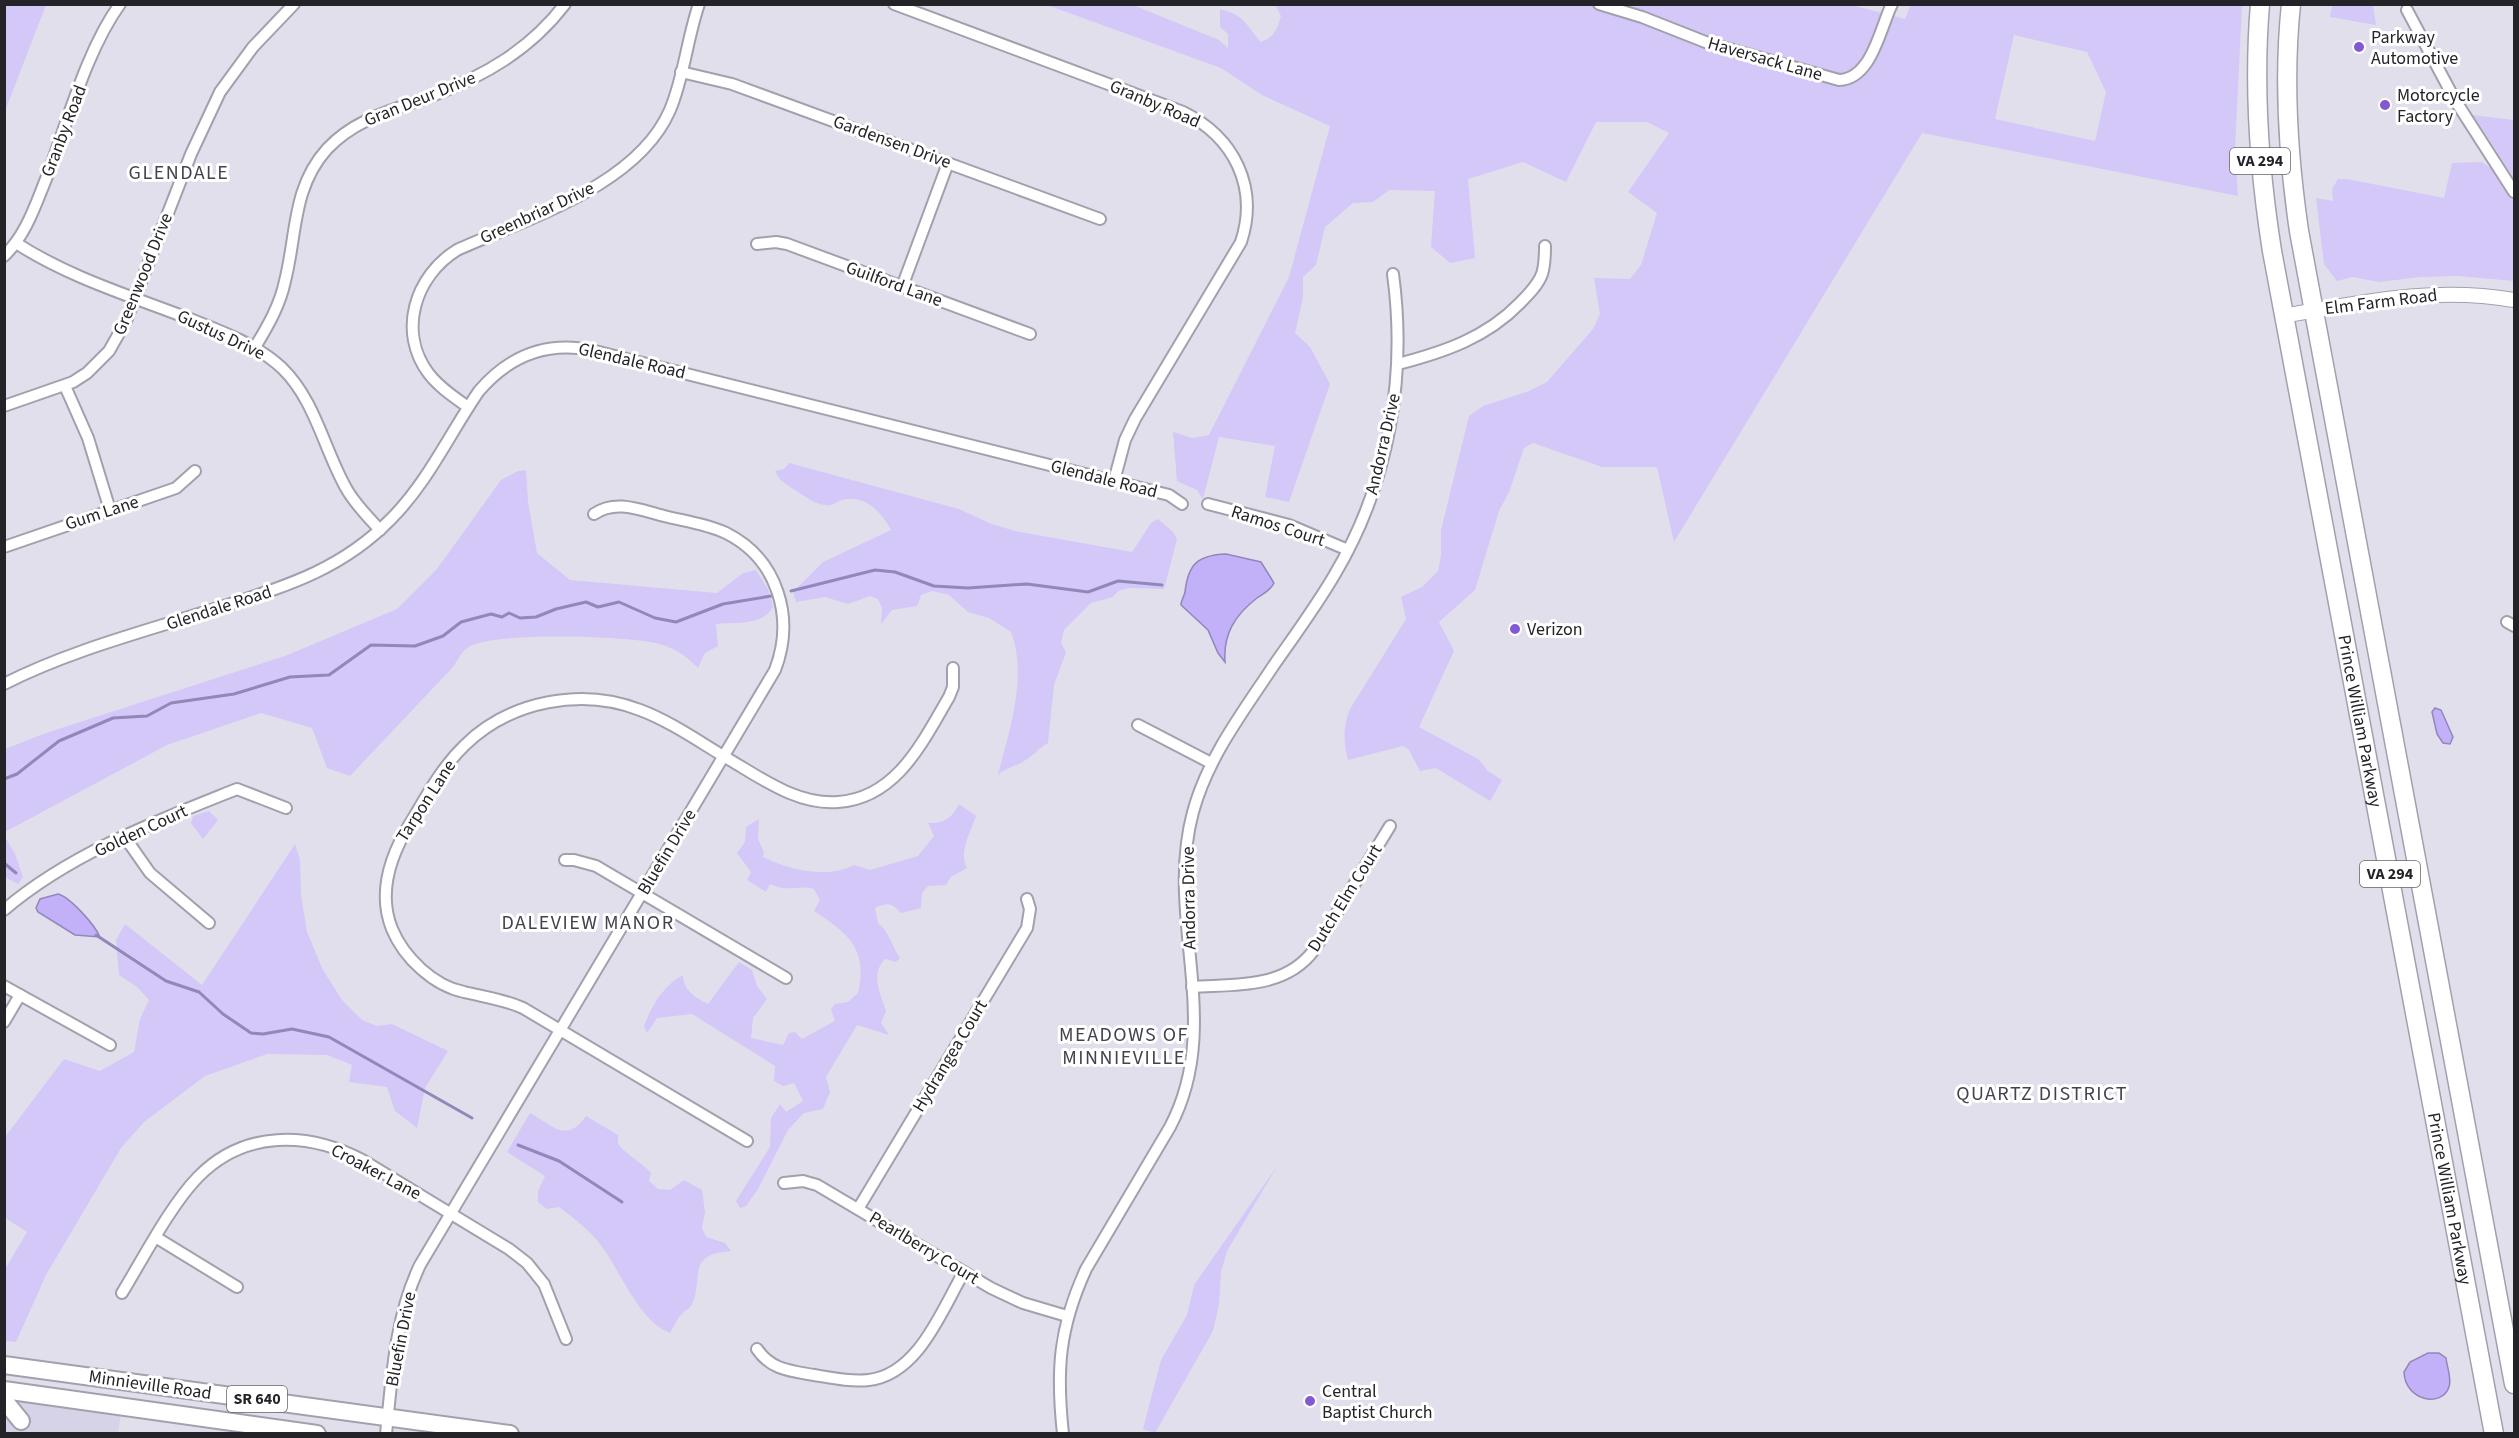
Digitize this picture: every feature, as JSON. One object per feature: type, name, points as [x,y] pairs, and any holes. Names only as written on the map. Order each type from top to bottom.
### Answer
[{"type":"highway","name":"Prince William Parkway","points":[[2260,4],[2257,59],[2260,158],[2283,316],[2319,493],[2494,1434]]},
{"type":"highway","name":"Prince William Parkway","points":[[2291,4],[2287,84],[2288,129],[2295,202],[2514,1384]]},
{"type":"main road","name":"Minnieville Road","points":[[4,1365],[387,1425],[510,1434]]},
{"type":"main road","name":"Minnieville Road","points":[[4,1390],[317,1434]]},
{"type":"main road","points":[[4,1400],[21,1421]]},
{"type":"street","name":"Granby Road","points":[[4,256],[16,243],[35,206],[98,44],[120,4]]},
{"type":"street","name":"Greenwood Drive","points":[[4,406],[65,386],[87,373],[109,351],[123,329],[190,154],[220,92],[253,47],[294,4]]},
{"type":"street","name":"Gran Deur Drive","points":[[255,347],[274,313],[284,286],[301,193],[311,170],[326,150],[342,135],[374,115],[448,90],[499,65],[536,37],[565,4]]},
{"type":"street","name":"Greenbriar Drive","points":[[468,407],[433,379],[417,350],[412,323],[414,305],[428,277],[442,261],[457,250],[591,189],[628,164],[647,146],[662,126],[673,102],[699,4]]},
{"type":"street","name":"Granby Road","points":[[894,4],[1183,112],[1210,128],[1238,162],[1247,193],[1247,221],[1241,242],[1135,419],[1121,451],[1113,481]]},
{"type":"street","name":"Haversack Lane","points":[[1599,4],[1708,43],[1839,80],[1853,77],[1866,63],[1892,4]]},
{"type":"street","points":[[2407,10],[2455,100],[2514,192]]},
{"type":"street","name":"Gardensen Drive","points":[[681,72],[732,84],[1100,219]]},
{"type":"street","points":[[902,287],[948,163]]},
{"type":"street","name":"Guilford Lane","points":[[757,244],[776,242],[787,244],[1030,334]]},
{"type":"street","name":"Gustus Drive","points":[[16,243],[61,269],[255,347],[271,358],[294,382],[310,409],[346,489],[380,530]]},
{"type":"street","points":[[1398,364],[1457,346],[1487,330],[1510,314],[1539,279],[1545,246]]},
{"type":"street","name":"Andorra Drive","points":[[1063,1434],[1058,1369],[1067,1316],[1086,1269],[1170,1127],[1188,1089],[1195,1041],[1187,921],[1186,851],[1193,812],[1211,763],[1223,741],[1330,583],[1370,502],[1395,405],[1398,364],[1397,306],[1393,274]]},
{"type":"street","name":"Elm Farm Road","points":[[2283,316],[2429,293],[2458,293],[2514,300]]},
{"type":"street","name":"Glendale Road","points":[[4,684],[63,658],[306,579],[345,558],[380,530],[417,489],[468,407],[491,377],[516,359],[547,348],[574,347],[1169,495],[1182,504]]},
{"type":"street","points":[[65,386],[88,438],[110,510]]},
{"type":"street","name":"Gum Lane","points":[[4,547],[176,488],[195,471]]},
{"type":"street","name":"Ramos Court","points":[[1208,504],[1289,525],[1348,550]]},
{"type":"street","name":"Bluefin Drive","points":[[387,1425],[405,1302],[420,1265],[775,670],[780,656],[784,637],[784,614],[773,581],[747,547],[717,530],[621,506],[605,507],[594,514]]},
{"type":"street","name":"Tarpon Lane","points":[[747,1141],[561,1029],[506,1000],[465,993],[444,984],[420,967],[408,954],[392,928],[386,897],[390,866],[408,826],[432,787],[466,744],[497,722],[550,701],[587,699],[627,705],[659,718],[777,788],[810,800],[841,802],[870,794],[898,775],[916,753],[950,697],[953,668]]},
{"type":"street","points":[[1138,725],[1211,763]]},
{"type":"street","name":"Golden Court","points":[[4,910],[32,886],[124,836],[240,788],[286,808]]},
{"type":"street","name":"Dutch Elm Court","points":[[1192,987],[1274,980],[1299,967],[1314,950],[1390,826]]},
{"type":"street","points":[[124,836],[150,873],[209,923]]},
{"type":"street","points":[[566,860],[596,866],[786,978]]},
{"type":"street","name":"Hydrangea Court","points":[[858,1209],[1027,928],[1030,909],[1027,899]]},
{"type":"street","points":[[4,986],[110,1045]]},
{"type":"street","points":[[4,1022],[20,995]]},
{"type":"street","name":"Croaker Lane","points":[[122,1293],[186,1191],[208,1168],[241,1148],[271,1140],[306,1139],[337,1148],[363,1161],[509,1249],[536,1273],[549,1295],[566,1339]]},
{"type":"street","name":"Pearlberry Court","points":[[784,1183],[811,1182],[1006,1296],[1067,1316]]},
{"type":"street","points":[[157,1238],[237,1287]]},
{"type":"street","points":[[757,1349],[769,1363],[784,1370],[843,1379],[878,1378],[903,1365],[921,1345],[964,1272]]},
{"type":"shaded area","points":[[1275,4],[1848,4],[1905,19],[1911,4],[2242,5],[2235,150],[2238,196],[1922,133],[1674,542],[1657,467],[1602,467],[1533,443],[1524,448],[1509,492],[1499,511],[1475,590],[1439,622],[1454,651],[1419,727],[1478,759],[1488,771],[1502,780],[1490,801],[1436,768],[1420,771],[1409,750],[1403,746],[1348,760],[1345,740],[1346,722],[1350,709],[1406,619],[1401,597],[1422,587],[1438,571],[1441,555],[1441,530],[1469,416],[1483,406],[1529,391],[1547,382],[1593,329],[1600,314],[1594,278],[1630,279],[1641,265],[1657,213],[1628,192],[1669,133],[1647,122],[1596,122],[1566,182],[1523,162],[1468,179],[1475,258],[1450,263],[1431,247],[1435,191],[1389,190],[1373,202],[1353,203],[1325,227],[1316,265],[1303,277],[1303,297],[1295,333],[1310,347],[1330,384],[1289,502],[1265,497],[1275,446],[1219,437],[1203,499],[1197,490],[1177,481],[1173,432],[1192,438],[1209,435],[1289,277],[1330,126],[1262,95],[1221,68],[1047,5],[1133,5],[1219,40],[1228,48],[1228,34],[1220,27],[1220,9],[1240,18],[1261,42],[1274,32],[1281,16]],"holes":[[[2014,35],[2087,52],[2106,92],[2095,141],[1995,119]]]},
{"type":"shaded area","points":[[4,5],[46,5],[5,111]]},
{"type":"shaded area","points":[[2332,5],[2373,5],[2376,25],[2330,17]]},
{"type":"shaded area","points":[[2473,115],[2514,120],[2514,178]]},
{"type":"shaded area","points":[[2482,162],[2492,169],[2514,201],[2514,281],[2458,276],[2421,277],[2379,282],[2353,277],[2337,281],[2324,264],[2316,198],[2333,201],[2332,189],[2338,179],[2444,198],[2452,163]]},
{"type":"shaded area","points":[[789,463],[959,509],[989,523],[1015,531],[1132,552],[1151,523],[1158,519],[1173,532],[1177,539],[1164,589],[1128,588],[1118,591],[1113,597],[1091,603],[1064,630],[1061,643],[1066,652],[1054,685],[1048,743],[1021,763],[998,775],[1015,704],[1017,685],[1016,649],[1011,632],[989,618],[968,612],[949,595],[932,591],[921,595],[917,606],[892,610],[881,624],[882,608],[878,599],[870,596],[848,604],[825,597],[796,602],[793,592],[823,562],[891,530],[883,517],[865,502],[850,499],[827,505],[816,503],[802,495],[783,482],[775,471],[784,469]]},
{"type":"shaded area","points":[[526,470],[528,502],[537,553],[570,580],[717,593],[743,573],[756,570],[768,589],[773,607],[763,617],[756,620],[716,624],[718,646],[705,653],[698,668],[674,649],[617,638],[528,637],[480,643],[465,650],[453,667],[350,776],[327,768],[312,728],[261,713],[167,745],[5,832],[5,749],[46,733],[285,656],[397,609],[437,569],[501,480],[518,471]]},
{"type":"shaded area","points":[[1226,554],[1261,562],[1274,583],[1269,590],[1242,611],[1232,626],[1226,643],[1225,662],[1218,653],[1208,630],[1181,605],[1181,602],[1189,574],[1196,563],[1208,556]]},
{"type":"shaded area","points":[[2435,708],[2441,710],[2453,737],[2450,744],[2443,743],[2437,734],[2432,712]]},
{"type":"shaded area","points":[[959,804],[976,816],[965,849],[967,868],[951,877],[946,885],[928,886],[922,893],[921,908],[901,913],[889,904],[875,908],[878,923],[885,930],[900,958],[896,962],[885,959],[880,965],[877,977],[886,1011],[881,1023],[889,1035],[857,1025],[826,1077],[830,1092],[823,1109],[804,1113],[788,1130],[758,1189],[746,1206],[740,1208],[736,1201],[770,1147],[771,1118],[780,1104],[786,1112],[803,1101],[794,1083],[783,1086],[774,1081],[775,1066],[692,1014],[657,1018],[647,1033],[644,1026],[651,1011],[664,990],[683,975],[688,989],[708,1004],[739,962],[752,970],[757,986],[767,999],[753,1018],[751,1038],[783,1045],[789,1033],[795,1032],[802,1039],[835,1021],[831,1009],[835,1004],[848,1002],[858,993],[860,978],[858,954],[853,944],[837,927],[814,911],[820,900],[814,889],[783,888],[770,884],[766,892],[747,880],[751,872],[737,853],[745,842],[746,827],[759,819],[758,839],[764,852],[763,857],[785,866],[820,872],[854,865],[870,870],[918,856],[934,836],[928,823],[947,819]]},
{"type":"shaded area","points":[[209,811],[218,820],[203,839],[191,823],[193,816]]},
{"type":"shaded area","points":[[4,835],[15,854],[23,877],[18,884],[5,877]]},
{"type":"shaded area","points":[[295,844],[300,860],[301,895],[307,932],[323,970],[342,1000],[362,1020],[377,1026],[392,1024],[448,1051],[425,1088],[417,1128],[395,1111],[387,1087],[349,1082],[352,1065],[327,1055],[267,1054],[205,1076],[144,1122],[121,1148],[46,1275],[16,1342],[5,1341],[5,1269],[27,1232],[5,1218],[5,1137],[64,1059],[100,1071],[134,1052],[140,1019],[149,1000],[137,987],[119,975],[116,940],[125,924],[202,985]]},
{"type":"shaded area","points":[[58,894],[82,912],[100,937],[75,935],[38,912],[36,908],[40,899]]},
{"type":"shaded area","points":[[530,1113],[559,1130],[566,1131],[579,1124],[586,1116],[618,1135],[618,1144],[651,1173],[649,1181],[658,1189],[670,1190],[684,1180],[702,1190],[705,1212],[702,1228],[706,1237],[725,1243],[731,1251],[717,1253],[702,1262],[692,1304],[682,1313],[670,1333],[649,1319],[640,1308],[603,1248],[588,1231],[559,1207],[547,1209],[538,1202],[538,1191],[545,1176],[507,1152]]},
{"type":"shaded area","points":[[1278,1165],[1227,1251],[1221,1272],[1219,1304],[1213,1331],[1155,1433],[1143,1429],[1161,1360],[1187,1315],[1194,1285]]},
{"type":"shaded area","points":[[2428,1353],[2439,1353],[2446,1358],[2450,1384],[2445,1394],[2439,1398],[2424,1398],[2417,1395],[2410,1390],[2406,1382],[2404,1372],[2410,1362]]},
{"type":"shaded area","points":[[5,1390],[122,1406],[118,1433],[5,1434]]},
{"type":"waterway","points":[[791,591],[875,570],[895,572],[934,586],[968,588],[1027,584],[1088,592],[1118,581],[1162,585]]},
{"type":"waterway","points":[[4,779],[17,774],[59,741],[113,718],[147,716],[171,703],[234,694],[290,677],[329,675],[371,645],[415,646],[443,636],[461,622],[491,614],[502,617],[509,613],[520,618],[536,617],[556,609],[586,602],[598,607],[619,602],[655,618],[676,622],[723,604],[771,596]]},
{"type":"waterway","points":[[4,863],[16,873]]},
{"type":"waterway","points":[[96,935],[166,981],[199,992],[223,1014],[251,1033],[263,1034],[292,1029],[329,1037],[472,1118]]},
{"type":"waterway","points":[[518,1145],[559,1161],[622,1202]]},
{"type":"place","name":"Parkway Automotive","points":[[2359,47]]},
{"type":"place","name":"Motorcycle Factory","points":[[2385,105]]},
{"type":"place","name":"Verizon","points":[[1515,629]]},
{"type":"place","name":"Central Baptist Church","points":[[1310,1401]]},
{"type":"district","name":"GLENDALE","points":[[179,173]]},
{"type":"district","name":"DALEVIEW MANOR","points":[[588,923]]},
{"type":"district","name":"MEADOWS OF MINNIEVILLE","points":[[1124,1046]]},
{"type":"district","name":"QUARTZ DISTRICT","points":[[2042,1094]]}]
